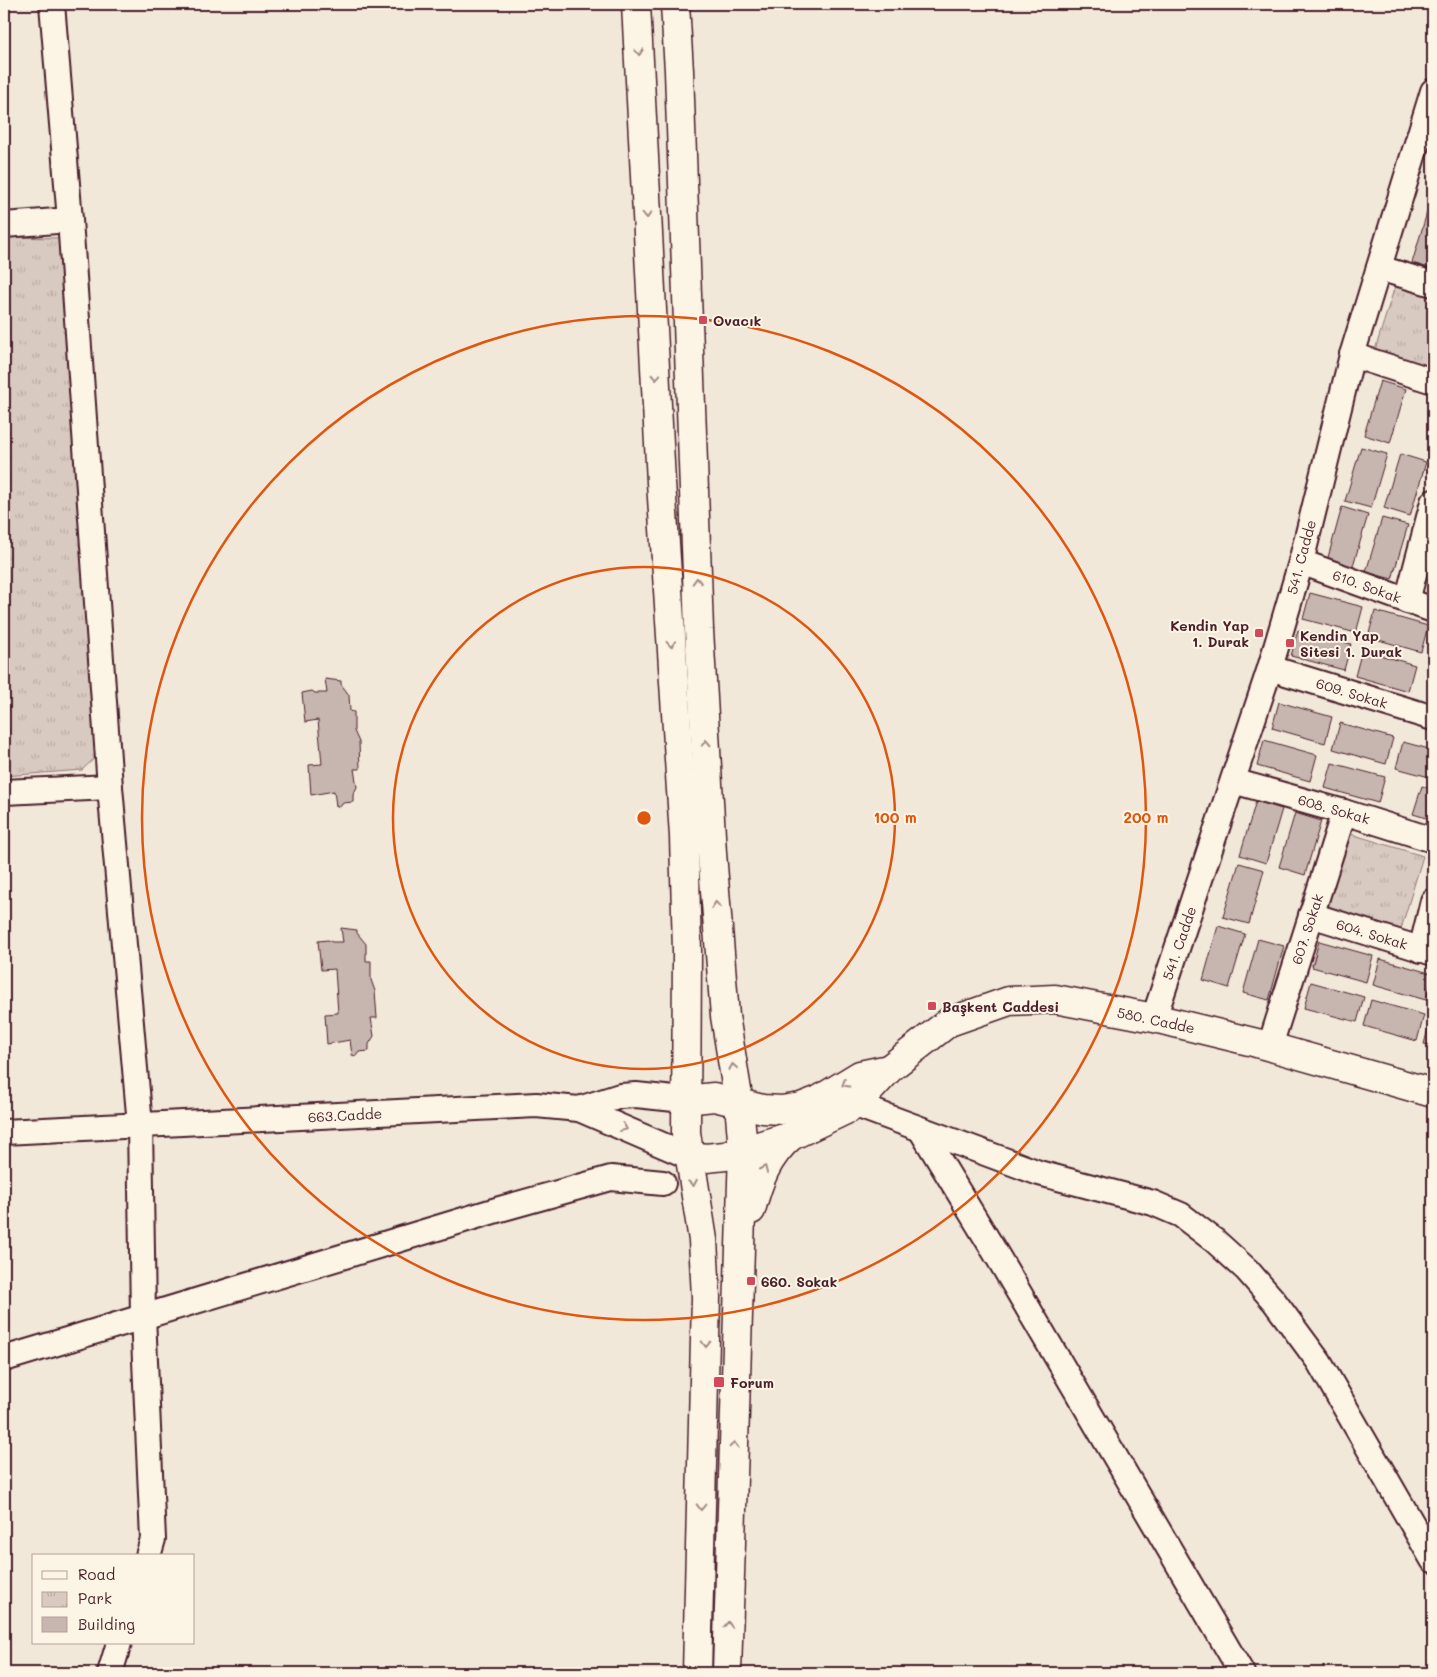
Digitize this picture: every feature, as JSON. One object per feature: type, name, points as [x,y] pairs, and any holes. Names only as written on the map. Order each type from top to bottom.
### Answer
[{"type":"main road","points":[[636,4],[661,482],[684,836],[687,951],[684,1100],[688,1156],[703,1240],[706,1297],[696,1673]]},
{"type":"main road","points":[[675,4],[704,711],[725,1016],[739,1103],[744,1150],[727,1673]]},
{"type":"main road","name":"580. Cadde","points":[[856,1105],[890,1068],[949,1022],[1009,1001],[1055,999],[1154,1018],[1270,1046],[1433,1093]]},
{"type":"main road","points":[[684,1100],[714,1097],[772,1110],[801,1107],[819,1100],[860,1075],[890,1068]]},
{"type":"main road","points":[[688,1156],[706,1158],[725,1156],[791,1136],[856,1105]]},
{"type":"main road","points":[[741,1250],[764,1169],[774,1152],[791,1136]]},
{"type":"street","points":[[52,4],[70,220],[110,787],[140,1125],[143,1316],[153,1539],[149,1554]]},
{"type":"street","name":"541. Cadde","points":[[1154,1018],[1270,668],[1301,562],[1352,355],[1433,91]]},
{"type":"street","points":[[4,225],[70,220]]},
{"type":"street","points":[[1379,268],[1433,284]]},
{"type":"street","points":[[1352,355],[1433,381]]},
{"type":"street","points":[[1407,601],[1433,502]]},
{"type":"street","name":"610. Sokak","points":[[1301,562],[1433,610]]},
{"type":"street","name":"609. Sokak","points":[[1270,668],[1433,718]]},
{"type":"street","name":"608. Sokak","points":[[1233,781],[1344,812],[1433,840]]},
{"type":"street","points":[[4,792],[110,787]]},
{"type":"street","name":"607. Sokak","points":[[1270,1046],[1344,812]]},
{"type":"street","points":[[1427,952],[1433,902]]},
{"type":"street","name":"604. Sokak","points":[[1311,915],[1427,952]]},
{"type":"street","name":"663.Cadde","points":[[4,1132],[536,1105],[579,1109],[620,1096],[652,1095],[684,1100]]},
{"type":"street","points":[[856,1105],[1048,1176],[1153,1203],[1181,1215],[1215,1241],[1247,1270],[1274,1301],[1319,1362],[1433,1560]]},
{"type":"street","points":[[579,1109],[688,1156]]},
{"type":"street","points":[[921,1130],[1003,1265],[1242,1673]]},
{"type":"street","points":[[4,1359],[500,1208],[611,1178],[663,1183]]},
{"type":"street","points":[[110,1673],[119,1644]]},
{"type":"green space","points":[[4,237],[59,238],[98,755],[82,770],[4,776]]},
{"type":"green space","points":[[1395,286],[1433,297],[1433,368],[1375,350]]},
{"type":"green space","points":[[1351,834],[1423,856],[1401,929],[1328,906]]},
{"type":"building","points":[[1428,209],[1433,211],[1433,269],[1412,263]]},
{"type":"building","points":[[1380,381],[1406,389],[1390,443],[1364,435]]},
{"type":"building","points":[[1361,447],[1387,454],[1371,508],[1345,501]]},
{"type":"building","points":[[1400,454],[1426,462],[1410,516],[1384,508]]},
{"type":"building","points":[[1342,507],[1368,515],[1352,569],[1327,561]]},
{"type":"building","points":[[1382,518],[1408,525],[1392,579],[1366,572]]},
{"type":"building","points":[[1310,593],[1363,607],[1356,633],[1303,619]]},
{"type":"building","points":[[1375,611],[1428,626],[1421,652],[1368,637]]},
{"type":"building","points":[[1298,630],[1351,644],[1344,670],[1291,656]]},
{"type":"building","points":[[1433,641],[1433,657],[1429,656]]},
{"type":"building","points":[[1362,650],[1415,665],[1408,691],[1355,676]]},
{"type":"building","points":[[325,679],[341,681],[349,695],[350,711],[354,712],[354,731],[359,742],[360,769],[354,769],[357,787],[353,795],[353,802],[343,803],[340,807],[336,806],[334,791],[311,795],[309,765],[322,764],[318,720],[305,722],[302,693],[312,691],[315,693],[327,693]]},
{"type":"building","points":[[1279,702],[1332,717],[1325,743],[1272,728]]},
{"type":"building","points":[[1340,723],[1393,738],[1386,764],[1333,749]]},
{"type":"building","points":[[1264,740],[1317,755],[1310,781],[1257,766]]},
{"type":"building","points":[[1403,742],[1433,750],[1433,778],[1396,768]]},
{"type":"building","points":[[1332,763],[1385,777],[1378,803],[1325,788]]},
{"type":"building","points":[[1422,786],[1433,790],[1433,820],[1413,814]]},
{"type":"building","points":[[1256,801],[1282,809],[1266,863],[1240,855]]},
{"type":"building","points":[[1295,813],[1321,821],[1305,875],[1279,867]]},
{"type":"building","points":[[1239,863],[1264,870],[1249,924],[1223,917]]},
{"type":"building","points":[[1218,926],[1245,934],[1229,988],[1203,980]]},
{"type":"building","points":[[341,928],[357,930],[357,933],[366,944],[366,961],[371,961],[371,980],[375,991],[377,1018],[371,1018],[374,1036],[369,1044],[369,1051],[359,1052],[356,1056],[352,1055],[350,1040],[327,1044],[325,1014],[338,1013],[335,969],[321,970],[318,941],[343,942]]},
{"type":"building","points":[[1258,939],[1284,946],[1269,1000],[1243,993]]},
{"type":"building","points":[[1319,941],[1373,956],[1366,982],[1312,967]]},
{"type":"building","points":[[1380,959],[1433,974],[1426,1000],[1373,985]]},
{"type":"building","points":[[1311,982],[1364,997],[1357,1022],[1304,1008]]},
{"type":"building","points":[[1371,1000],[1424,1015],[1417,1041],[1364,1026]]},
{"type":"building","points":[[1431,1018],[1433,1018],[1433,1046],[1424,1044]]},
{"type":"place","name":"Ovacık","points":[[703,320]]},
{"type":"place","name":"Kendin Yap 1. Durak","points":[[1259,633]]},
{"type":"place","name":"Kendin Yap Sitesi 1. Durak","points":[[1290,643]]},
{"type":"place","name":"Başkent Caddesi","points":[[932,1006]]},
{"type":"place","name":"660. Sokak","points":[[751,1281]]},
{"type":"place","name":"Forum","points":[[719,1382]]}]
